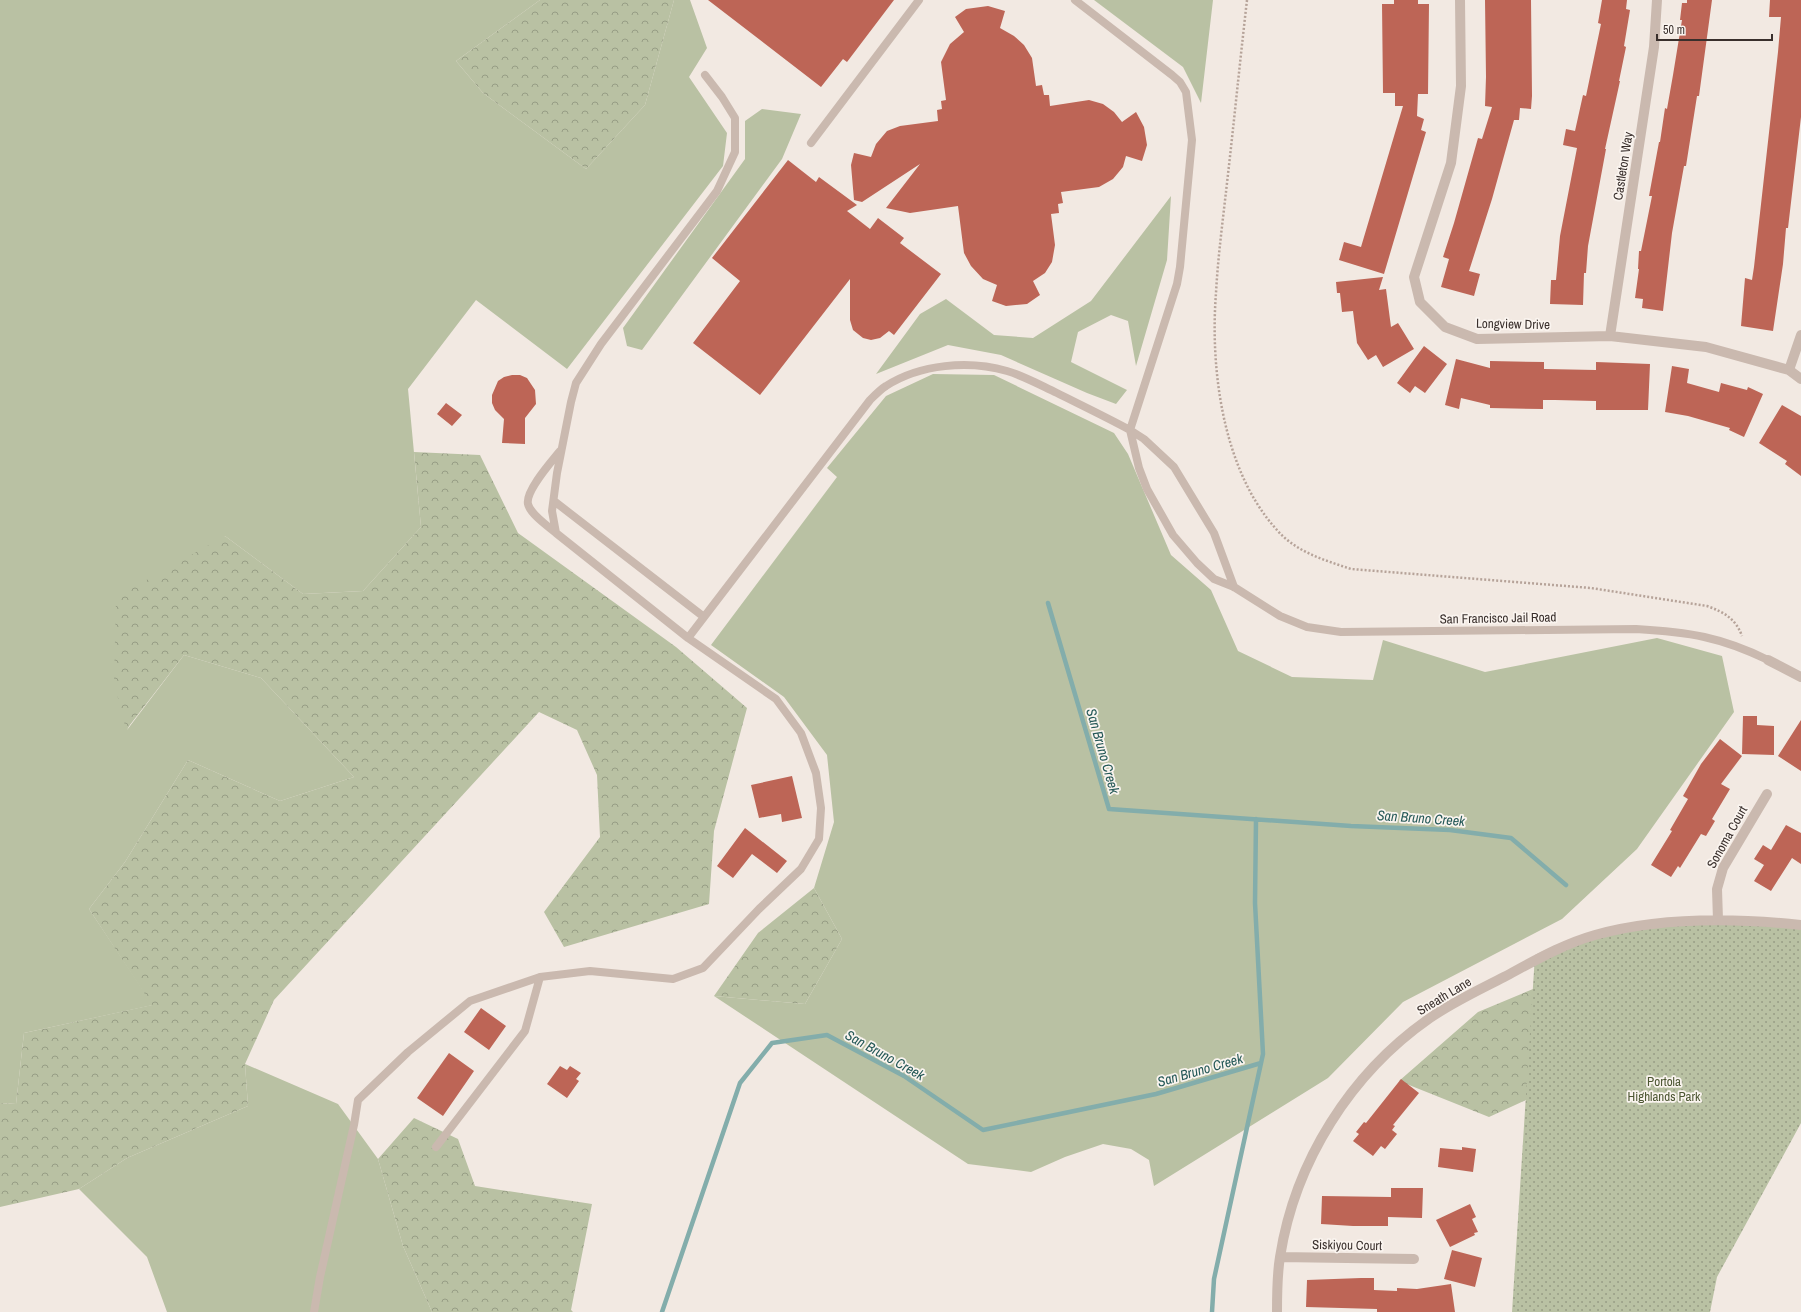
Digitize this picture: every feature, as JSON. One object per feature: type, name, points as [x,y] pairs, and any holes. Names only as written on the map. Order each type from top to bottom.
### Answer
[{"type":"street","name":"Longview Drive","points":[[1460,0],[1461,86],[1451,163],[1414,277],[1420,302],[1445,327],[1477,338],[1610,336],[1706,347],[1789,370],[1801,379]]},
{"type":"street","name":"Castleton Way","points":[[1610,336],[1654,47],[1658,0]]},
{"type":"street","points":[[1789,370],[1801,335]]},
{"type":"street","points":[[1768,660],[1801,677]]},
{"type":"street","name":"Sonoma Court","points":[[1718,920],[1717,889],[1723,868],[1767,794]]},
{"type":"street","name":"Sneath Lane","points":[[1277,1312],[1280,1257],[1287,1221],[1312,1155],[1330,1123],[1350,1093],[1370,1071],[1407,1036],[1430,1018],[1461,999],[1560,948],[1595,935],[1634,927],[1718,920],[1801,925]]},
{"type":"street","name":"Siskiyou Court","points":[[1280,1257],[1414,1259]]},
{"type":"lane","points":[[811,143],[919,0]]},
{"type":"lane","points":[[1075,0],[1180,82],[1186,92],[1190,121],[1192,140],[1177,284],[1130,430]]},
{"type":"lane","points":[[556,534],[552,511],[561,449],[576,382],[601,344],[717,191],[735,152],[735,118],[722,97],[705,75]]},
{"type":"lane","points":[[688,638],[870,400],[886,386],[906,376],[928,369],[954,365],[980,366],[1006,371],[1031,380],[1130,430],[1144,439],[1174,467],[1214,533],[1234,587]]},
{"type":"lane","name":"San Francisco Jail Road","points":[[1130,430],[1138,468],[1147,490],[1173,535],[1197,562],[1214,579],[1234,587],[1280,616],[1307,627],[1341,632],[1636,629],[1675,631],[1707,636],[1741,647],[1768,660]]},
{"type":"lane","points":[[314,1312],[320,1277],[354,1125],[358,1100],[408,1052],[470,1001],[540,977],[590,971],[673,979],[703,968],[759,909],[801,869],[819,839],[821,808],[816,773],[801,733],[776,698],[688,638],[556,534],[536,516],[528,504],[528,498],[544,472],[561,449]]},
{"type":"lane","points":[[554,501],[704,617]]},
{"type":"lane","points":[[436,1147],[525,1031],[540,977]]},
{"type":"path","points":[[1246,0],[1216,294],[1216,357],[1226,426],[1234,454],[1245,480],[1260,508],[1277,531],[1298,548],[1323,560],[1351,569],[1591,588],[1707,606],[1720,610],[1732,618],[1739,627],[1742,636],[1741,647]]},
{"type":"green space","points":[[0,0],[540,0],[456,61],[483,93],[586,169],[645,105],[674,0],[690,0],[707,48],[689,77],[727,133],[723,166],[567,369],[476,300],[408,389],[421,527],[363,591],[303,594],[225,536],[127,730],[184,655],[261,678],[354,777],[280,801],[188,760],[125,862],[89,909],[153,1005],[24,1033],[16,1104],[0,1103]]},
{"type":"green space","points":[[540,0],[674,0],[645,105],[586,169],[483,93],[456,61]]},
{"type":"green space","points":[[1094,0],[1213,0],[1201,103],[1183,67]]},
{"type":"green space","points":[[762,109],[801,114],[782,159],[642,350],[627,346],[623,328],[745,159],[745,121]]},
{"type":"green space","points":[[1171,196],[1167,260],[1136,366],[1128,321],[1111,315],[1078,332],[1071,362],[1127,390],[1116,404],[1087,393],[1001,355],[948,345],[876,374],[920,314],[946,299],[994,335],[1033,338],[1091,301]]},
{"type":"green space","points":[[933,374],[994,375],[1114,433],[1128,454],[1171,555],[1211,590],[1238,651],[1292,677],[1373,680],[1383,640],[1485,672],[1657,638],[1722,656],[1734,712],[1637,849],[1562,919],[1403,1002],[1328,1078],[1154,1186],[1149,1160],[1131,1149],[1103,1144],[1065,1157],[1031,1172],[968,1164],[714,996],[805,1004],[842,939],[814,888],[834,822],[827,755],[784,697],[711,645],[837,477],[827,468],[886,396]]},
{"type":"green space","points":[[414,452],[480,455],[518,533],[676,647],[747,708],[714,831],[709,904],[564,947],[544,912],[600,837],[597,775],[577,730],[539,712],[274,1000],[245,1064],[248,1106],[127,1158],[79,1189],[0,1207],[0,1103],[16,1104],[24,1033],[152,1005],[89,909],[125,862],[188,760],[280,801],[354,777],[261,678],[184,655],[126,730],[114,682],[116,597],[225,536],[303,594],[363,591],[421,527]]},
{"type":"green space","points":[[814,888],[842,939],[805,1004],[714,996],[758,933]]},
{"type":"green space","name":"Portola Highlands Park","points":[[1678,921],[1801,924],[1801,1123],[1717,1277],[1710,1312],[1512,1312],[1535,955],[1554,946]]},
{"type":"green space","points":[[1626,950],[1660,1038],[1489,1117],[1399,1081],[1478,1012]]},
{"type":"green space","points":[[245,1064],[338,1104],[378,1159],[403,1246],[432,1312],[167,1312],[147,1257],[79,1189],[127,1158],[248,1106]]},
{"type":"green space","points":[[414,1118],[458,1139],[475,1186],[592,1204],[571,1310],[573,1312],[432,1312],[403,1246],[378,1159]]},
{"type":"building","points":[[708,0],[894,0],[847,62],[843,59],[821,87]]},
{"type":"building","points":[[1394,0],[1418,0],[1418,4],[1429,4],[1428,94],[1418,94],[1417,116],[1424,119],[1421,130],[1426,132],[1384,274],[1339,260],[1344,242],[1361,247],[1403,106],[1395,106],[1395,93],[1383,93],[1382,4],[1394,4]]},
{"type":"building","points":[[1485,0],[1531,0],[1532,96],[1531,109],[1520,108],[1519,120],[1514,120],[1492,199],[1469,271],[1480,274],[1474,296],[1441,287],[1449,259],[1443,257],[1478,138],[1482,139],[1492,107],[1485,106]]},
{"type":"building","points":[[1602,0],[1627,0],[1626,9],[1630,10],[1620,81],[1605,149],[1588,246],[1586,273],[1584,273],[1583,305],[1550,304],[1551,280],[1556,280],[1560,236],[1577,148],[1563,145],[1566,129],[1575,131],[1583,95],[1586,96],[1601,24],[1598,23]]},
{"type":"building","points":[[1687,0],[1712,0],[1699,96],[1697,96],[1686,166],[1684,166],[1672,233],[1663,311],[1642,308],[1643,299],[1635,298],[1639,269],[1639,251],[1641,251],[1652,196],[1649,196],[1665,108],[1667,109],[1673,75],[1682,20],[1680,20],[1682,3],[1687,3]]},
{"type":"building","points":[[1770,0],[1801,0],[1801,117],[1788,228],[1786,228],[1783,264],[1773,331],[1741,326],[1745,278],[1752,280],[1754,267],[1778,52],[1781,17],[1769,17]]},
{"type":"building","points":[[988,6],[1005,11],[1000,28],[1014,36],[1024,45],[1032,58],[1036,86],[1042,85],[1044,95],[1049,95],[1050,106],[1089,100],[1103,104],[1114,112],[1122,122],[1136,112],[1144,127],[1147,145],[1142,161],[1126,156],[1123,167],[1113,179],[1099,187],[1061,192],[1063,203],[1058,204],[1059,213],[1051,214],[1055,245],[1052,262],[1045,273],[1033,281],[1040,295],[1027,304],[1006,306],[992,301],[997,285],[983,279],[971,266],[964,253],[958,206],[910,213],[886,208],[920,164],[862,202],[854,200],[851,165],[854,153],[871,157],[876,144],[887,131],[900,126],[938,121],[937,110],[942,109],[941,101],[946,100],[941,62],[950,44],[964,32],[955,17],[966,9]]},
{"type":"building","points":[[788,160],[816,182],[819,177],[857,205],[847,211],[870,229],[878,218],[904,238],[900,243],[941,274],[894,335],[889,331],[880,338],[871,340],[863,338],[853,330],[850,320],[850,279],[760,395],[693,343],[740,281],[712,258]]},
{"type":"building","points":[[1383,277],[1379,290],[1386,289],[1391,327],[1398,323],[1414,349],[1383,367],[1376,355],[1368,360],[1357,343],[1353,311],[1342,312],[1340,293],[1337,293],[1336,282]]},
{"type":"building","points":[[1424,346],[1447,364],[1425,393],[1415,386],[1410,393],[1397,383]]},
{"type":"building","points":[[1456,359],[1490,368],[1490,361],[1544,362],[1544,369],[1596,370],[1596,362],[1650,364],[1648,410],[1596,410],[1596,401],[1555,400],[1543,400],[1543,409],[1490,408],[1490,405],[1461,398],[1459,409],[1445,405]]},
{"type":"building","points":[[1672,366],[1689,369],[1687,383],[1719,392],[1721,383],[1747,390],[1748,387],[1763,394],[1744,437],[1729,430],[1730,428],[1688,416],[1665,412]]},
{"type":"building","points":[[520,375],[527,378],[535,390],[536,404],[525,418],[525,444],[502,443],[504,419],[495,410],[492,403],[492,395],[498,381],[504,377]]},
{"type":"building","points":[[446,403],[462,415],[452,426],[437,414]]},
{"type":"building","points":[[1782,405],[1801,416],[1801,476],[1785,464],[1787,461],[1759,443]]},
{"type":"building","points":[[1743,716],[1757,716],[1757,725],[1774,726],[1774,755],[1742,754]]},
{"type":"building","points":[[1801,720],[1801,771],[1778,756]]},
{"type":"building","points":[[1720,739],[1742,756],[1721,784],[1730,789],[1712,819],[1715,821],[1706,836],[1701,834],[1680,868],[1678,866],[1671,877],[1651,865],[1672,831],[1670,830],[1688,799],[1683,796],[1701,764]]},
{"type":"building","points":[[792,776],[802,818],[782,822],[781,814],[759,818],[751,785]]},
{"type":"building","points":[[1786,825],[1801,833],[1801,864],[1792,858],[1771,891],[1754,881],[1764,865],[1754,859],[1763,845],[1771,850]]},
{"type":"building","points":[[745,828],[787,861],[777,873],[752,854],[733,878],[717,866]]},
{"type":"building","points":[[481,1008],[506,1026],[489,1050],[464,1032]]},
{"type":"building","points":[[449,1053],[474,1071],[443,1116],[417,1098]]},
{"type":"building","points":[[560,1066],[567,1070],[570,1066],[581,1073],[576,1079],[579,1081],[567,1098],[547,1084]]},
{"type":"building","points":[[1401,1079],[1419,1093],[1393,1125],[1395,1126],[1392,1130],[1397,1134],[1385,1149],[1381,1146],[1373,1156],[1353,1141],[1359,1134],[1356,1132],[1364,1122],[1366,1123]]},
{"type":"building","points":[[1462,1147],[1476,1149],[1473,1172],[1438,1167],[1440,1148],[1462,1150]]},
{"type":"building","points":[[1391,1188],[1423,1188],[1422,1218],[1388,1217],[1388,1226],[1321,1224],[1322,1196],[1391,1197]]},
{"type":"building","points":[[1470,1204],[1476,1217],[1472,1219],[1478,1232],[1474,1233],[1475,1235],[1450,1247],[1436,1220]]},
{"type":"building","points":[[1452,1250],[1482,1258],[1475,1287],[1444,1279]]},
{"type":"building","points":[[1374,1278],[1374,1290],[1397,1291],[1397,1288],[1417,1289],[1451,1284],[1455,1312],[1377,1312],[1377,1309],[1306,1307],[1307,1280]]},
{"type":"waterway","name":"San Bruno Creek","points":[[1048,603],[1109,809],[1351,826],[1450,830],[1511,838],[1566,885]]},
{"type":"waterway","name":"San Bruno Creek","points":[[1212,1312],[1214,1279],[1263,1054],[1255,903],[1256,819]]},
{"type":"waterway","name":"San Bruno Creek","points":[[662,1312],[740,1083],[772,1043],[827,1035],[904,1076],[983,1130],[1156,1094],[1261,1063]]}]
